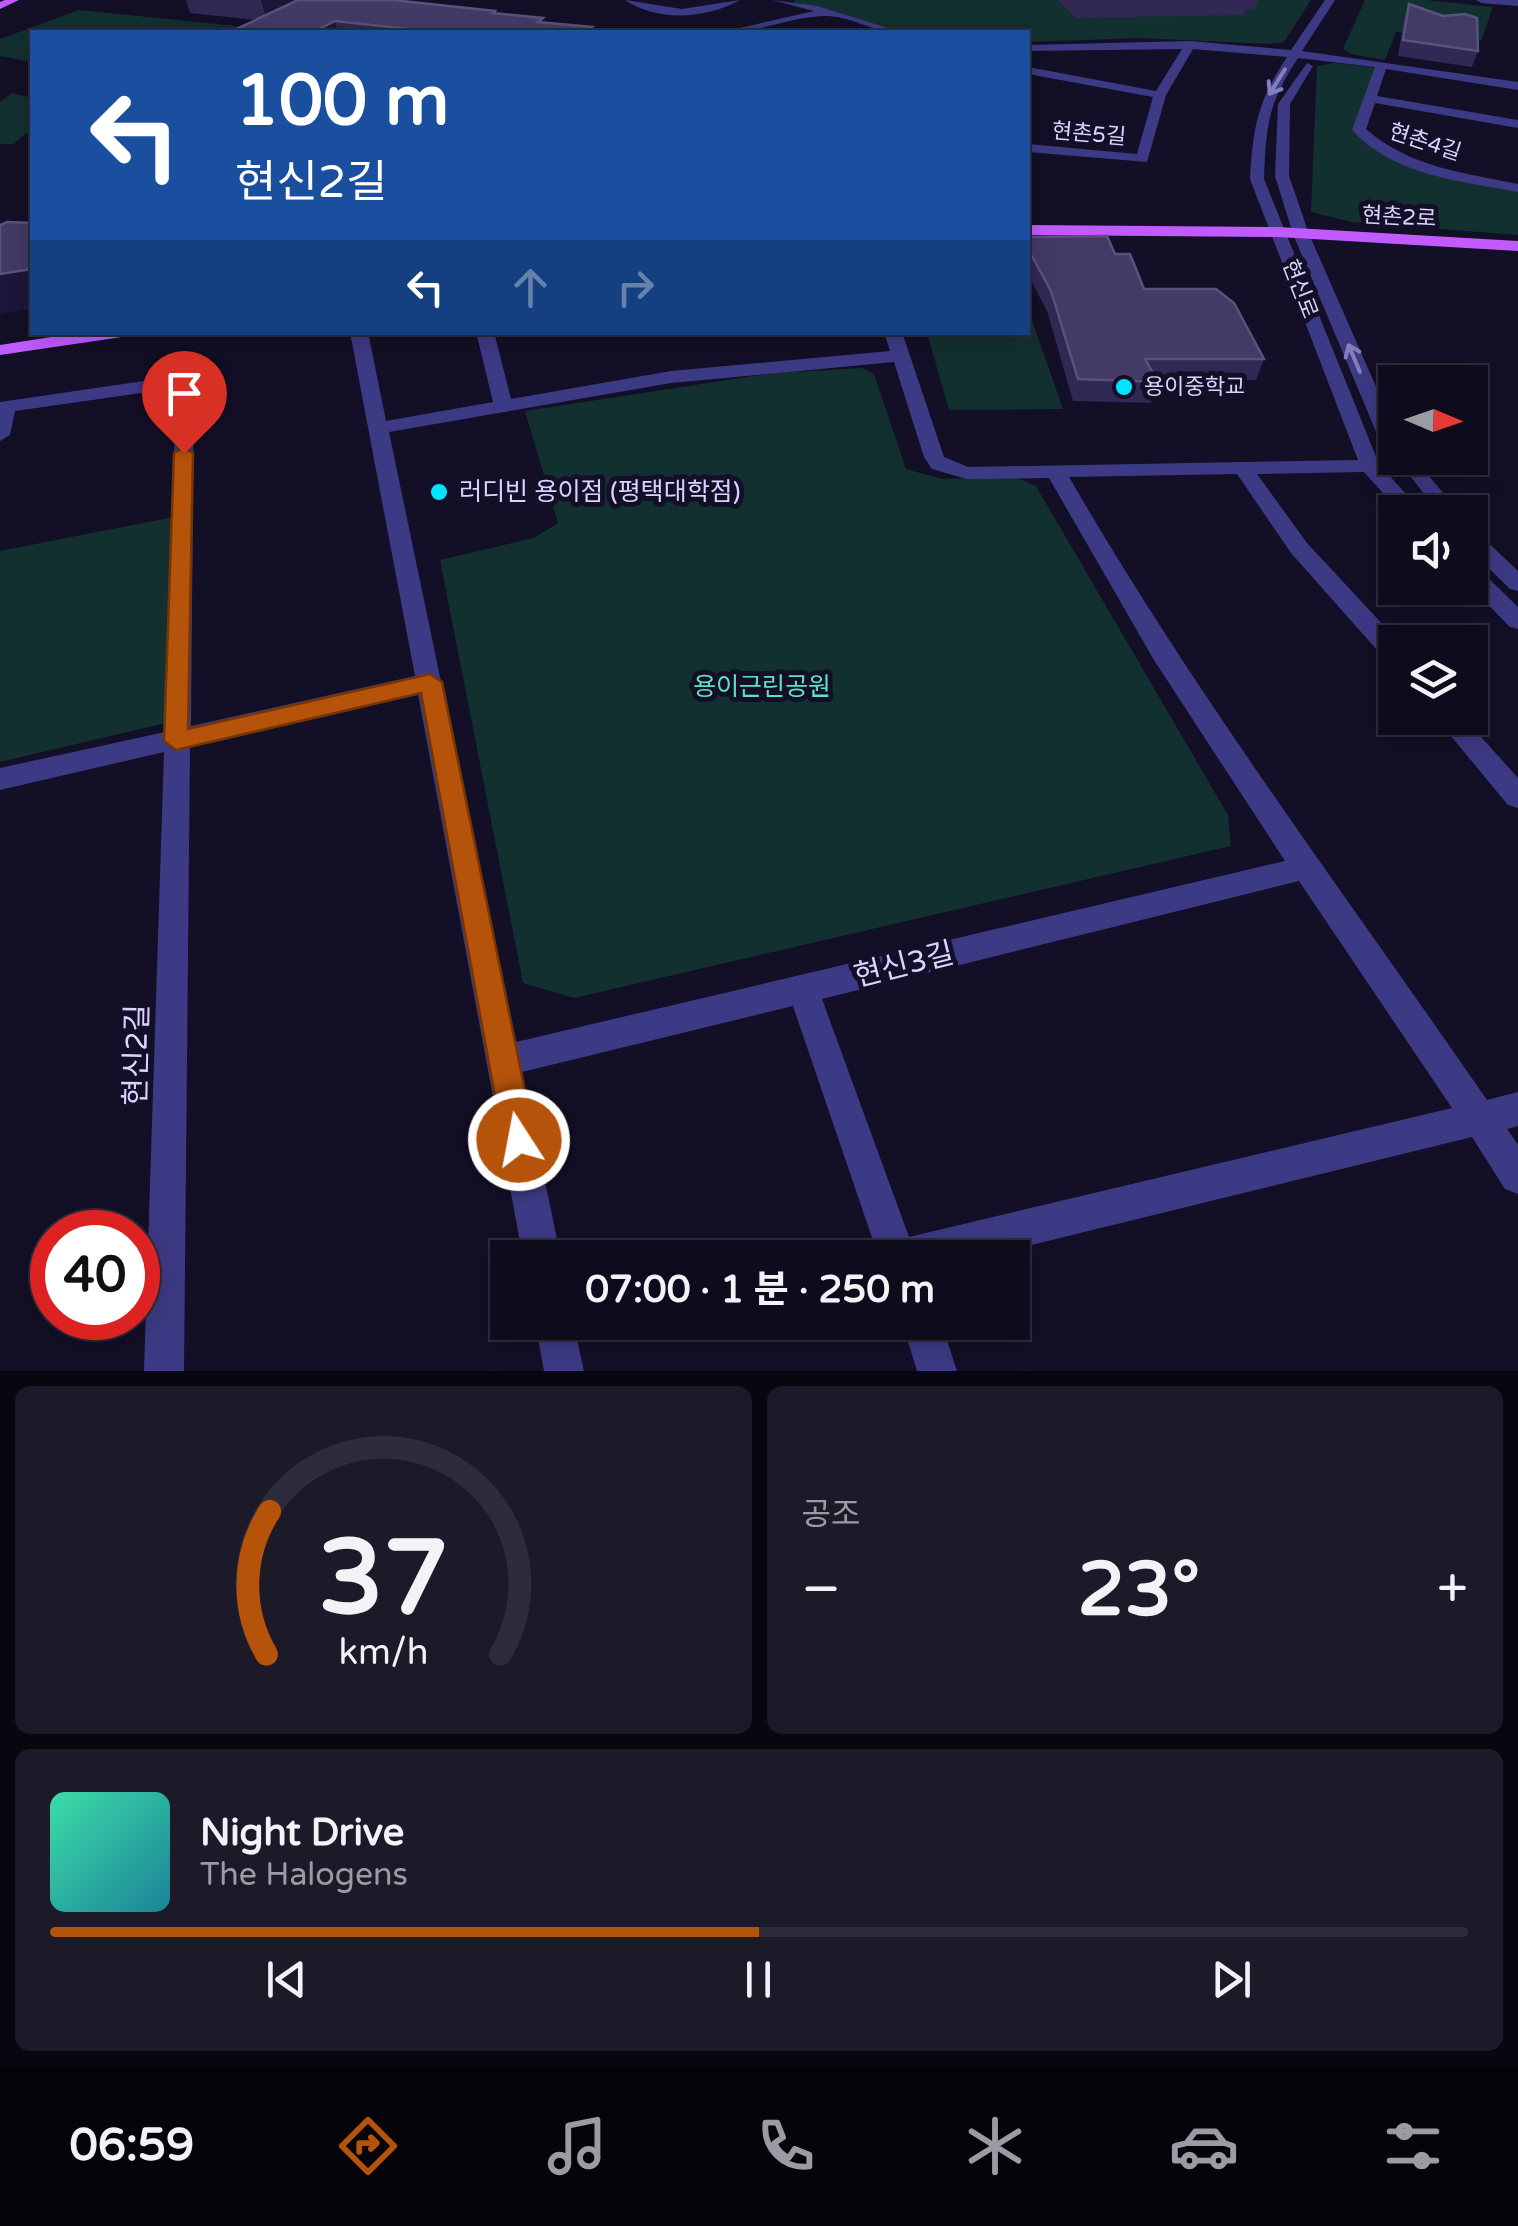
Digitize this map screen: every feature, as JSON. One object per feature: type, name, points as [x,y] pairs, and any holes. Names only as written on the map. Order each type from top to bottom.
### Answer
[{"type":"main road","points":[[0,6],[14,0]]},
{"type":"main road","name":"현신로","points":[[1030,230],[1278,232]]},
{"type":"main road","name":"현촌2로","points":[[1278,232],[1518,246]]},
{"type":"main road","points":[[0,350],[102,335]]},
{"type":"street","points":[[630,0],[685,15],[735,0]]},
{"type":"street","points":[[777,0],[889,30]]},
{"type":"street","points":[[1278,232],[1257,179],[1259,130],[1270,93],[1305,54],[1330,0]]},
{"type":"street","name":"현신로","points":[[1345,0],[1305,54],[1284,104],[1282,176],[1300,234],[1378,413]]},
{"type":"street","points":[[1481,0],[1518,3]]},
{"type":"street","points":[[736,30],[827,12]]},
{"type":"street","points":[[1030,48],[1123,42],[1190,44],[1382,65],[1419,65],[1518,86]]},
{"type":"street","name":"현촌5길","points":[[1030,148],[1142,159],[1160,95],[1190,44]]},
{"type":"street","name":"현촌4길","points":[[1382,65],[1359,130],[1376,148],[1429,168],[1518,188]]},
{"type":"street","points":[[1030,70],[1160,95]]},
{"type":"street","name":"현촌4길","points":[[1369,98],[1518,124]]},
{"type":"street","name":"현신로","points":[[1278,232],[1370,466],[1396,495]]},
{"type":"street","points":[[360,335],[539,1240]]},
{"type":"street","points":[[486,335],[504,404]]},
{"type":"street","points":[[894,335],[939,464],[967,473],[1370,466]]},
{"type":"street","points":[[380,428],[671,376],[899,356]]},
{"type":"street","name":"현신2길","points":[[0,435],[4,407],[186,381],[164,1371]]},
{"type":"street","points":[[1244,468],[1300,548],[1378,635]]},
{"type":"street","points":[[1056,472],[1147,627],[1304,868],[1518,1176]]},
{"type":"street","points":[[1418,475],[1434,495]]},
{"type":"street","points":[[1488,555],[1518,584]]},
{"type":"street","points":[[1488,591],[1518,622]]},
{"type":"street","points":[[0,779],[430,682]]},
{"type":"street","points":[[1465,735],[1518,797]]},
{"type":"street","name":"현신3길","points":[[504,1061],[1304,868]]},
{"type":"street","points":[[803,989],[893,1240]]},
{"type":"street","points":[[974,1240],[1518,1109]]},
{"type":"street","points":[[558,1340],[564,1371]]},
{"type":"street","points":[[927,1340],[938,1371]]},
{"type":"green space","points":[[1311,0],[1284,42],[1268,44],[1138,38],[1030,42],[1030,30],[896,30],[792,2]]},
{"type":"green space","points":[[1365,0],[1426,0],[1493,7],[1481,41],[1396,32],[1385,60],[1343,49]]},
{"type":"green space","points":[[79,10],[236,26],[238,30],[30,30],[30,62],[0,56],[0,39]]},
{"type":"green space","points":[[1335,63],[1381,68],[1359,130],[1400,159],[1518,188],[1518,235],[1351,222],[1311,212],[1317,66]]},
{"type":"green space","points":[[12,93],[30,98],[30,131],[13,144],[0,144],[0,102]]},
{"type":"green space","points":[[1030,315],[1063,409],[949,410],[928,335],[1030,335]]},
{"type":"green space","name":"용이근린공원","points":[[862,368],[874,374],[906,469],[942,479],[1015,477],[1036,486],[1228,815],[1231,846],[574,998],[523,983],[440,560],[534,538],[558,523],[525,411],[774,373]]},
{"type":"green space","points":[[174,517],[170,722],[0,762],[0,551]]},
{"type":"building","points":[[298,0],[393,0],[592,27],[418,30],[335,21],[317,30],[234,30]]},
{"type":"building","points":[[1409,4],[1443,16],[1465,14],[1477,18],[1478,51],[1403,40]]},
{"type":"building","points":[[30,223],[30,269],[0,274],[0,225]]},
{"type":"building","points":[[1107,236],[1115,254],[1130,254],[1144,289],[1216,289],[1234,303],[1264,359],[1145,359],[1158,382],[1078,379],[1051,291],[1030,253],[1030,237]]},
{"type":"place","name":"용이중학교","points":[[1124,387]]},
{"type":"place","name":"러디빈 용이점 (평택대학점)","points":[[439,492]]},
{"type":"route","points":[[184,453],[176,741],[430,682],[519,1140]]}]
